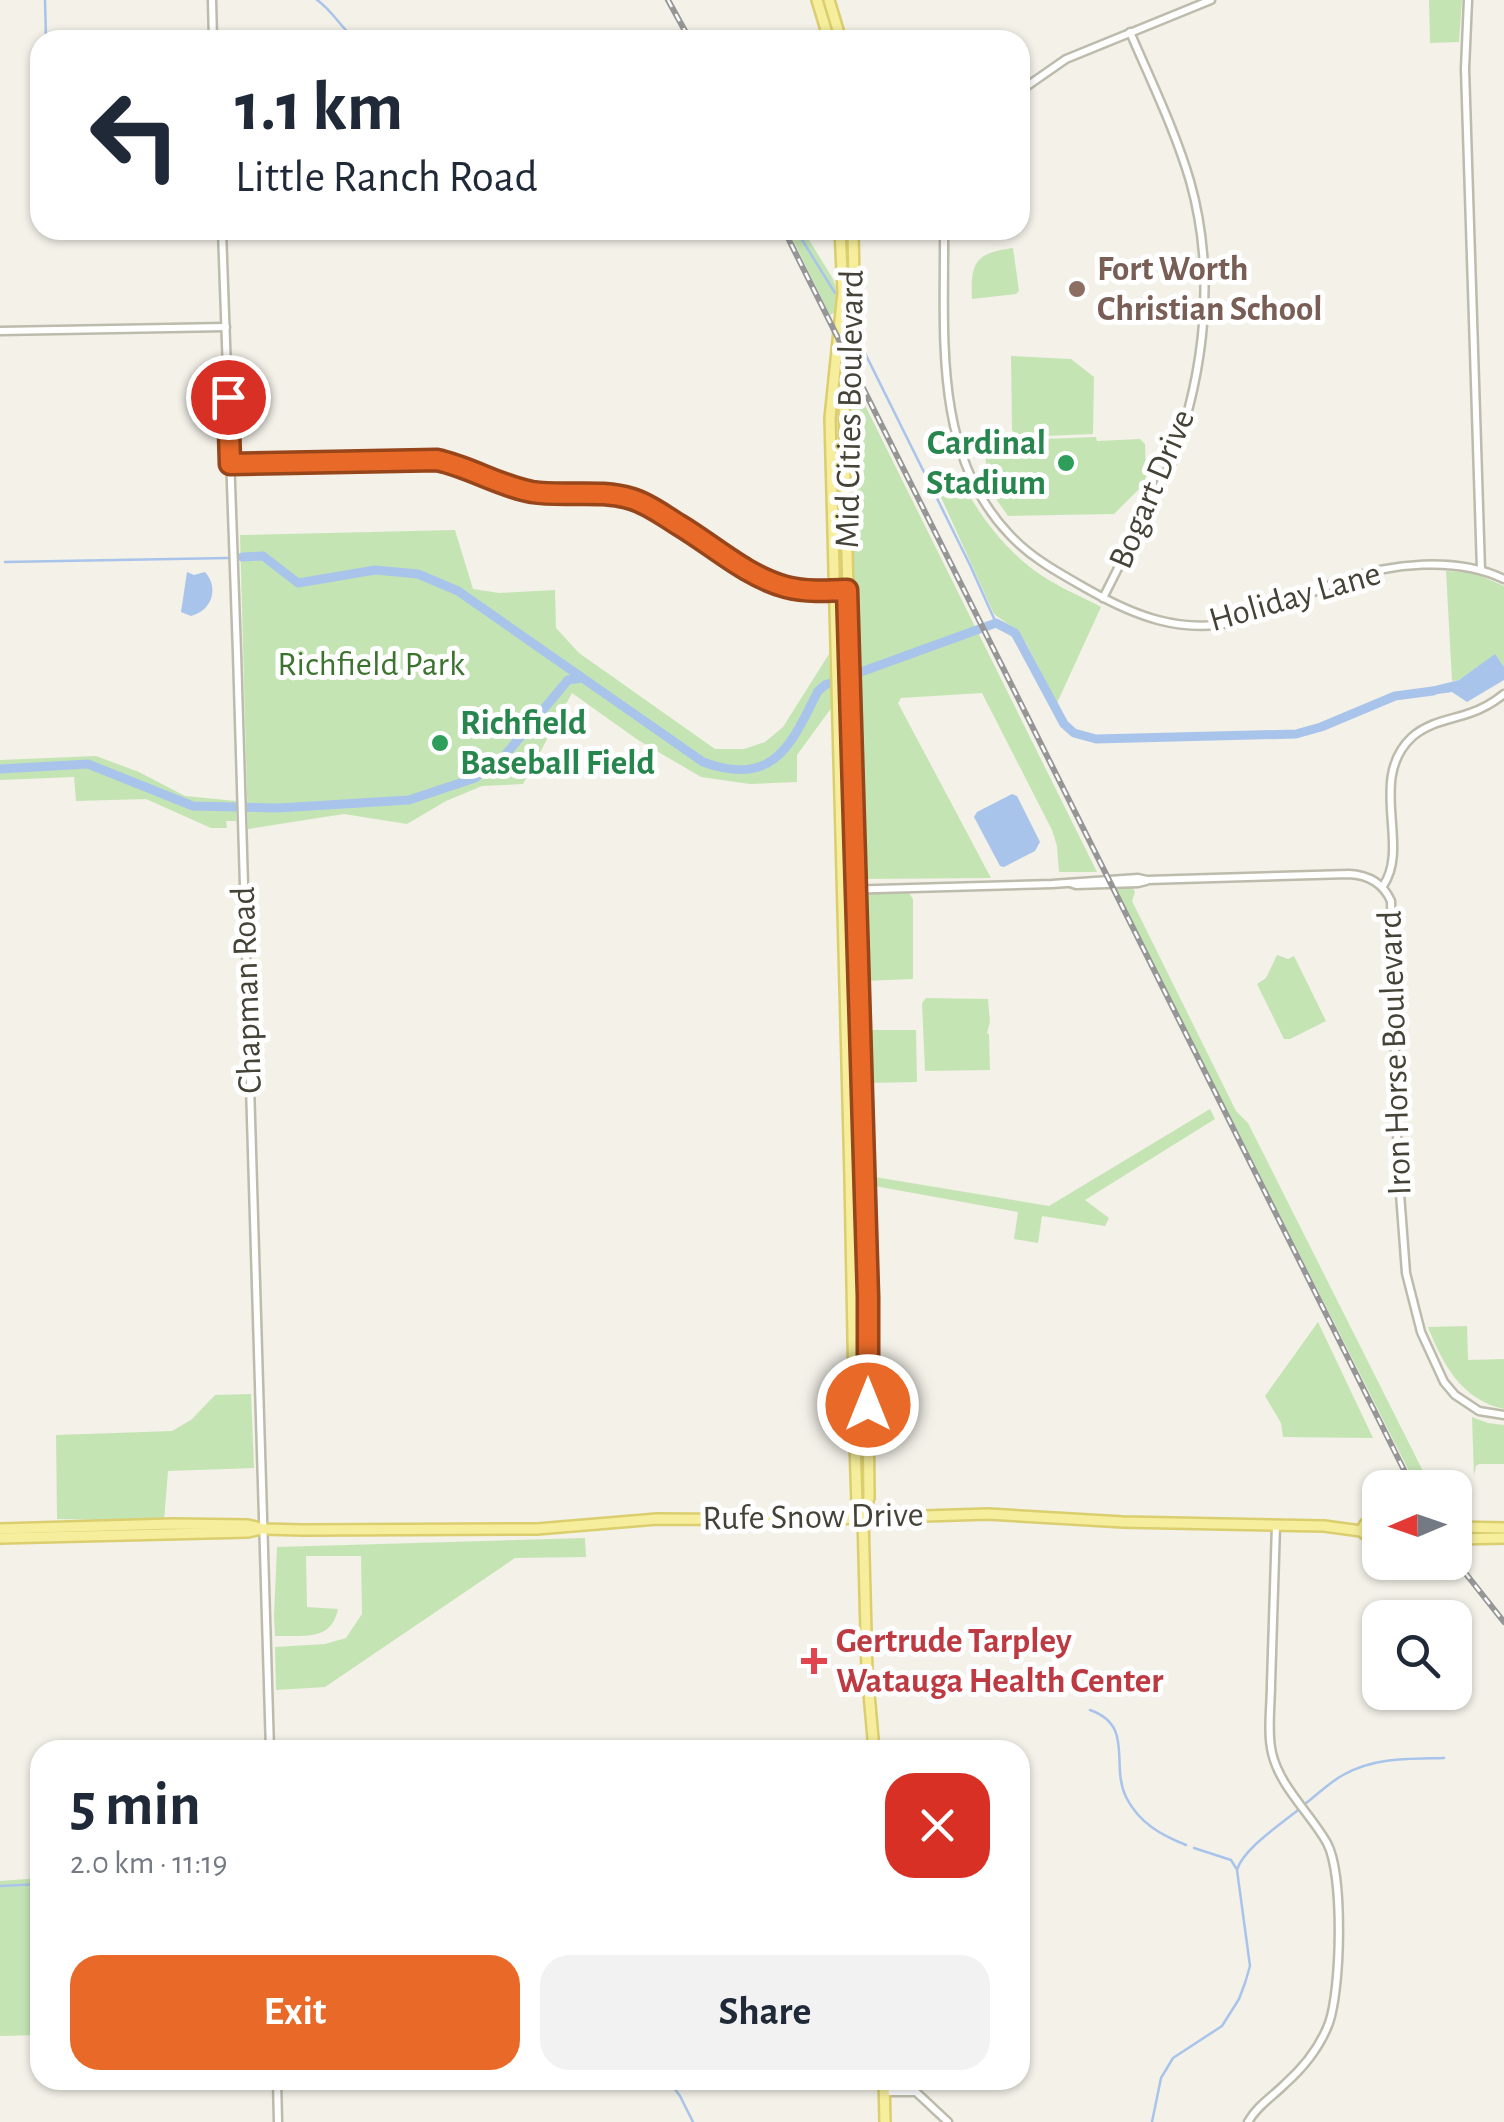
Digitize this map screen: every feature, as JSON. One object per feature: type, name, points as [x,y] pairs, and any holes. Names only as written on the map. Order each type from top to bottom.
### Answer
[{"type":"main road","points":[[817,0],[827,30]]},
{"type":"main road","points":[[829,0],[839,30]]},
{"type":"main road","name":"Mid Cities Boulevard","points":[[840,240],[843,292],[830,418],[856,1502],[864,1517]]},
{"type":"main road","name":"Mid Cities Boulevard","points":[[852,240],[853,307],[844,394],[868,1297],[869,1498],[864,1517]]},
{"type":"main road","points":[[850,1150],[863,1149]]},
{"type":"main road","name":"Rufe Snow Drive","points":[[0,1538],[264,1528],[537,1529],[658,1519],[797,1520],[988,1514],[1362,1530]]},
{"type":"main road","points":[[864,1517],[867,1671],[873,1740]]},
{"type":"main road","name":"Rufe Snow Drive","points":[[0,1529],[169,1524],[248,1524],[264,1528]]},
{"type":"main road","points":[[1472,1527],[1504,1528]]},
{"type":"main road","points":[[1472,1539],[1504,1538]]},
{"type":"main road","points":[[884,2092],[885,2122]]},
{"type":"street","points":[[212,0],[213,30]]},
{"type":"street","points":[[1030,84],[1066,59],[1211,0]]},
{"type":"street","points":[[1468,0],[1465,68],[1482,570]]},
{"type":"street","name":"Bogart Drive","points":[[1103,598],[1179,442],[1199,366],[1204,319],[1200,230],[1190,184],[1130,32]]},
{"type":"street","name":"Chapman Road","points":[[222,240],[270,1740]]},
{"type":"street","name":"Holiday Lane","points":[[944,240],[948,390],[953,426],[966,470],[1008,534],[1044,564],[1143,617],[1204,626],[1246,619],[1357,576],[1455,566],[1482,570],[1504,580]]},
{"type":"street","points":[[0,331],[226,327]]},
{"type":"street","points":[[230,464],[437,460],[520,489],[632,499],[750,572],[790,588],[847,590]]},
{"type":"street","points":[[1383,886],[1392,870],[1392,776],[1405,744],[1428,726],[1479,710],[1504,694]]},
{"type":"street","name":"Iron Horse Boulevard","points":[[842,890],[1138,884],[1147,880],[1348,874],[1359,874],[1383,886],[1391,901],[1398,1167],[1410,1290],[1421,1332],[1444,1382],[1479,1411],[1504,1415]]},
{"type":"street","points":[[1248,2122],[1302,2067],[1324,2035],[1334,2005],[1338,1968],[1333,1858],[1272,1755],[1276,1525]]},
{"type":"street","points":[[277,2090],[278,2122]]},
{"type":"street","points":[[884,2092],[916,2092],[948,2122]]},
{"type":"green space","points":[[1429,0],[1462,0],[1459,42],[1430,43]]},
{"type":"green space","points":[[793,240],[809,240],[833,279],[835,312],[830,315]]},
{"type":"green space","points":[[1013,248],[1019,291],[972,299],[972,276],[978,262],[991,253]]},
{"type":"green space","points":[[1011,356],[1071,359],[1094,377],[1093,434],[1017,437],[1012,430]]},
{"type":"green space","points":[[850,375],[1097,872],[1059,872],[1052,830],[982,693],[901,698],[898,703],[991,878],[862,879]]},
{"type":"green space","name":"Cardinal Stadium","points":[[1096,437],[1097,441],[1140,439],[1145,444],[1146,482],[1114,514],[1008,516],[987,486],[985,441]]},
{"type":"green space","points":[[958,474],[984,518],[1017,556],[1051,581],[1101,607],[1057,703],[1026,643],[994,614],[934,482]]},
{"type":"green space","name":"Richfield Park","points":[[455,530],[473,589],[499,593],[555,590],[556,628],[579,653],[715,749],[744,749],[765,742],[783,727],[829,654],[832,707],[797,755],[797,782],[750,784],[701,777],[638,740],[572,693],[523,784],[482,786],[407,824],[344,814],[248,829],[240,535]]},
{"type":"green space","points":[[1446,571],[1474,573],[1504,586],[1504,667],[1495,655],[1452,681]]},
{"type":"green space","points":[[96,756],[139,772],[185,796],[236,801],[236,821],[226,821],[227,828],[211,828],[146,799],[76,801],[74,777],[0,780],[0,760]]},
{"type":"green space","points":[[1132,887],[1135,892],[1132,901],[1236,1111],[1248,1123],[1422,1470],[1408,1470],[1115,888]]},
{"type":"green space","points":[[909,893],[913,899],[913,979],[864,981],[860,897]]},
{"type":"green space","points":[[1277,955],[1288,959],[1294,956],[1326,1021],[1290,1039],[1284,1039],[1257,984],[1266,978]]},
{"type":"green space","points":[[926,998],[988,999],[990,1070],[925,1071],[922,1003]]},
{"type":"green space","points":[[864,1030],[916,1030],[917,1082],[866,1083]]},
{"type":"green space","points":[[1210,1109],[1215,1119],[1085,1200],[1109,1218],[1105,1226],[1042,1216],[1038,1243],[1014,1239],[1018,1212],[869,1185],[869,1176],[1049,1206]]},
{"type":"green space","points":[[1318,1322],[1373,1438],[1283,1437],[1281,1423],[1265,1396]]},
{"type":"green space","points":[[1467,1326],[1468,1360],[1504,1359],[1504,1409],[1465,1389],[1440,1355],[1428,1327]]},
{"type":"green space","points":[[251,1394],[254,1468],[168,1471],[164,1521],[57,1519],[56,1435],[172,1431],[191,1420],[215,1395]]},
{"type":"green space","points":[[1472,1417],[1504,1425],[1504,1464],[1479,1464],[1474,1476]]},
{"type":"green space","points":[[585,1538],[586,1557],[515,1558],[325,1687],[276,1690],[275,1647],[325,1644],[346,1638],[362,1614],[361,1556],[306,1556],[307,1607],[338,1609],[334,1620],[323,1632],[275,1636],[277,1547]]},
{"type":"green space","points":[[30,1879],[30,2035],[0,2036],[0,1881]]},
{"type":"water","points":[[187,572],[205,572],[212,585],[208,604],[191,616],[181,612]]},
{"type":"water","points":[[1495,654],[1504,667],[1504,680],[1467,702],[1452,692],[1424,696],[1423,689],[1459,680]]},
{"type":"water","points":[[1012,794],[1017,796],[1040,842],[1035,851],[1004,867],[974,817]]},
{"type":"waterway","points":[[45,0],[46,30]]},
{"type":"waterway","points":[[317,0],[346,30]]},
{"type":"waterway","points":[[802,240],[835,293]]},
{"type":"waterway","points":[[858,339],[996,623]]},
{"type":"waterway","points":[[242,557],[263,556],[298,583],[375,570],[418,574],[458,591],[703,762],[727,769],[763,765],[777,756],[799,729],[825,685],[996,623],[1015,633],[1064,724],[1074,733],[1096,739],[1296,734],[1395,696],[1433,691]]},
{"type":"waterway","points":[[5,562],[228,558]]},
{"type":"waterway","points":[[0,769],[88,764],[193,806],[278,808],[409,800],[475,778],[506,754],[568,680],[582,678]]},
{"type":"waterway","points":[[1090,1710],[1104,1717],[1117,1736],[1122,1784],[1131,1806],[1152,1827],[1186,1845]]},
{"type":"waterway","points":[[1305,1804],[1338,1778],[1367,1765],[1444,1758]]},
{"type":"waterway","points":[[1152,2122],[1161,2078],[1173,2058],[1222,2026],[1245,1983],[1250,1966],[1237,1870],[1263,1837],[1298,1810]]},
{"type":"waterway","points":[[1194,1848],[1231,1860],[1236,1868]]},
{"type":"waterway","points":[[0,1886],[30,1884]]},
{"type":"waterway","points":[[676,2090],[693,2122]]},
{"type":"railway","points":[[668,0],[684,30]]},
{"type":"railway","points":[[789,240],[1404,1470]]},
{"type":"railway","points":[[1471,1580],[1504,1622]]},
{"type":"place","name":"Fort Worth Christian School","points":[[1077,289]]},
{"type":"place","name":"Cardinal Stadium","points":[[1066,463]]},
{"type":"place","name":"Richfield Baseball Field","points":[[440,743]]},
{"type":"place","name":"Gertrude Tarpley Watauga Health Center","points":[[814,1661]]},
{"type":"route","points":[[228,397],[230,464],[437,460],[509,487],[632,499],[750,572],[781,586],[847,590],[868,1405]]}]
